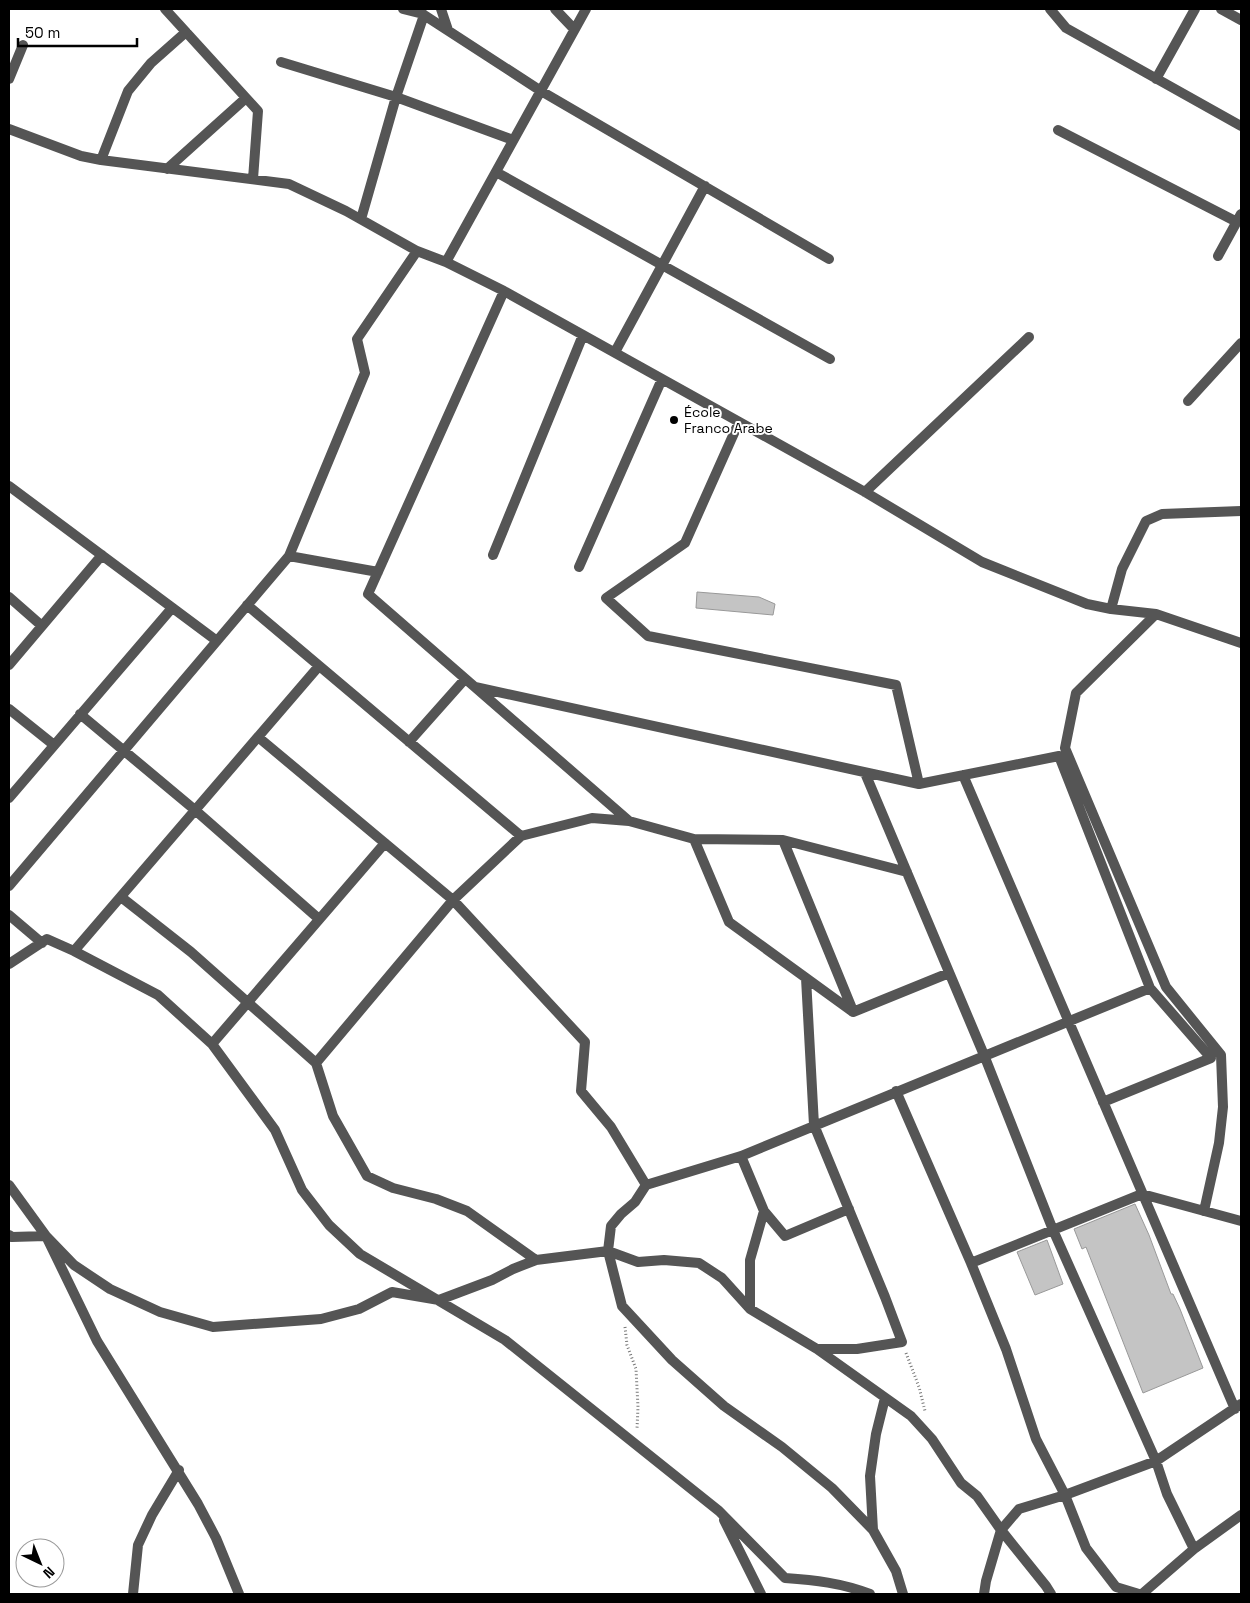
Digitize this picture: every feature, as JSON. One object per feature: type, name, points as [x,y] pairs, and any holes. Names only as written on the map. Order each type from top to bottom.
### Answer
[{"type":"street","points":[[164,9],[258,111],[253,179]]},
{"type":"street","points":[[403,9],[421,12],[541,90],[829,259]]},
{"type":"street","points":[[441,9],[448,30]]},
{"type":"street","points":[[555,9],[574,29]]},
{"type":"street","points":[[446,262],[586,9]]},
{"type":"street","points":[[1050,9],[1066,28],[1241,126]]},
{"type":"street","points":[[1156,78],[1195,9]]},
{"type":"street","points":[[1221,9],[1241,20]]},
{"type":"street","points":[[361,219],[421,12]]},
{"type":"street","points":[[101,160],[128,91],[150,63],[186,32]]},
{"type":"street","points":[[9,79],[23,46]]},
{"type":"street","points":[[281,62],[396,97],[513,140]]},
{"type":"street","points":[[167,168],[246,98]]},
{"type":"street","points":[[9,129],[81,156],[101,160],[290,184],[361,219],[417,251],[446,262],[504,291],[865,492],[982,562],[1087,604],[1111,609],[1156,614],[1241,643]]},
{"type":"street","points":[[1058,130],[1239,218],[1218,256]]},
{"type":"street","points":[[496,172],[830,359]]},
{"type":"street","points":[[614,352],[705,186]]},
{"type":"street","points":[[9,886],[289,556],[365,373],[358,339],[417,251]]},
{"type":"street","points":[[504,291],[368,594],[629,820]]},
{"type":"street","points":[[493,555],[583,335]]},
{"type":"street","points":[[865,492],[1028,337]]},
{"type":"street","points":[[1188,400],[1241,342]]},
{"type":"street","points":[[579,567],[662,379]]},
{"type":"street","points":[[739,422],[685,543],[606,598],[648,636],[896,686],[919,784]]},
{"type":"street","points":[[9,486],[217,641]]},
{"type":"street","points":[[1111,609],[1122,569],[1146,521],[1162,514],[1241,511]]},
{"type":"street","points":[[9,665],[102,555]]},
{"type":"street","points":[[289,556],[378,572]]},
{"type":"street","points":[[9,597],[42,626]]},
{"type":"street","points":[[247,605],[521,836]]},
{"type":"street","points":[[9,798],[172,608]]},
{"type":"street","points":[[1156,614],[1076,692],[1065,748],[1166,987],[1221,1055],[1223,1107],[1219,1143],[1204,1211]]},
{"type":"street","points":[[74,951],[319,666]]},
{"type":"street","points":[[409,742],[465,679]]},
{"type":"street","points":[[475,687],[919,784],[1059,756],[1150,988],[1211,1058],[1102,1102]]},
{"type":"street","points":[[9,708],[54,746]]},
{"type":"street","points":[[80,714],[195,810],[319,919]]},
{"type":"street","points":[[258,737],[454,900],[585,1042],[581,1091],[612,1127],[646,1185]]},
{"type":"street","points":[[865,773],[984,1055],[1053,1230],[1156,1461],[1167,1494],[1194,1549]]},
{"type":"street","points":[[963,775],[1142,1194],[1238,1407],[1156,1461],[1065,1495],[1019,1509],[1001,1530],[984,1594]]},
{"type":"street","points":[[316,1063],[454,900],[521,836],[592,818],[629,820],[694,839],[783,840],[907,872]]},
{"type":"street","points":[[694,839],[729,922],[853,1012]]},
{"type":"street","points":[[783,840],[853,1012]]},
{"type":"street","points":[[212,1044],[385,843]]},
{"type":"street","points":[[120,897],[191,952],[316,1063],[332,1116],[367,1176],[393,1188],[436,1199],[466,1210],[536,1260]]},
{"type":"street","points":[[9,915],[42,943]]},
{"type":"street","points":[[9,964],[47,939],[158,995],[212,1044],[275,1130],[302,1190],[329,1225],[360,1254],[505,1340],[719,1510],[785,1578],[815,1580],[851,1586],[870,1594]]},
{"type":"street","points":[[853,1012],[949,973]]},
{"type":"street","points":[[806,978],[814,1125],[902,1342],[856,1349],[817,1349]]},
{"type":"street","points":[[903,1594],[896,1571],[874,1530],[832,1488],[782,1447],[724,1406],[672,1360],[622,1306],[608,1251],[611,1226],[635,1202],[646,1185],[741,1156],[1150,988]]},
{"type":"street","points":[[896,1091],[971,1263],[1006,1349],[1036,1439],[1065,1495],[1086,1548],[1116,1587],[1140,1594],[1194,1549],[1241,1515]]},
{"type":"street","points":[[741,1156],[764,1211],[785,1236],[849,1210]]},
{"type":"street","points":[[9,1185],[46,1236],[74,1265],[110,1289],[160,1312],[213,1327],[321,1319],[359,1309],[392,1292],[439,1300],[492,1280],[512,1269],[536,1260],[608,1251],[638,1262],[664,1260],[699,1262],[722,1278],[750,1309],[817,1349],[911,1416],[932,1439],[961,1483],[977,1496],[1051,1594]]},
{"type":"street","points":[[971,1263],[1142,1194],[1241,1221]]},
{"type":"street","points":[[750,1309],[750,1260],[764,1211]]},
{"type":"street","points":[[9,1236],[46,1236]]},
{"type":"street","points":[[46,1236],[97,1341],[179,1470],[216,1538],[239,1594]]},
{"type":"street","points":[[874,1530],[870,1476],[876,1434],[885,1398]]},
{"type":"street","points":[[133,1594],[138,1545],[152,1515],[179,1470]]},
{"type":"street","points":[[719,1510],[762,1594]]},
{"type":"path","points":[[622,1306],[627,1345],[636,1369],[638,1407],[636,1444]]},
{"type":"path","points":[[902,1342],[919,1387],[926,1413]]},
{"type":"building","points":[[697,592],[759,597],[775,604],[773,615],[696,608]]},
{"type":"building","points":[[1135,1204],[1203,1368],[1143,1393],[1086,1247],[1082,1249],[1074,1229]]},
{"type":"building","points":[[1047,1240],[1063,1284],[1035,1295],[1017,1252]]},
{"type":"place","name":"École Franco Arabe","points":[[674,420]]}]
